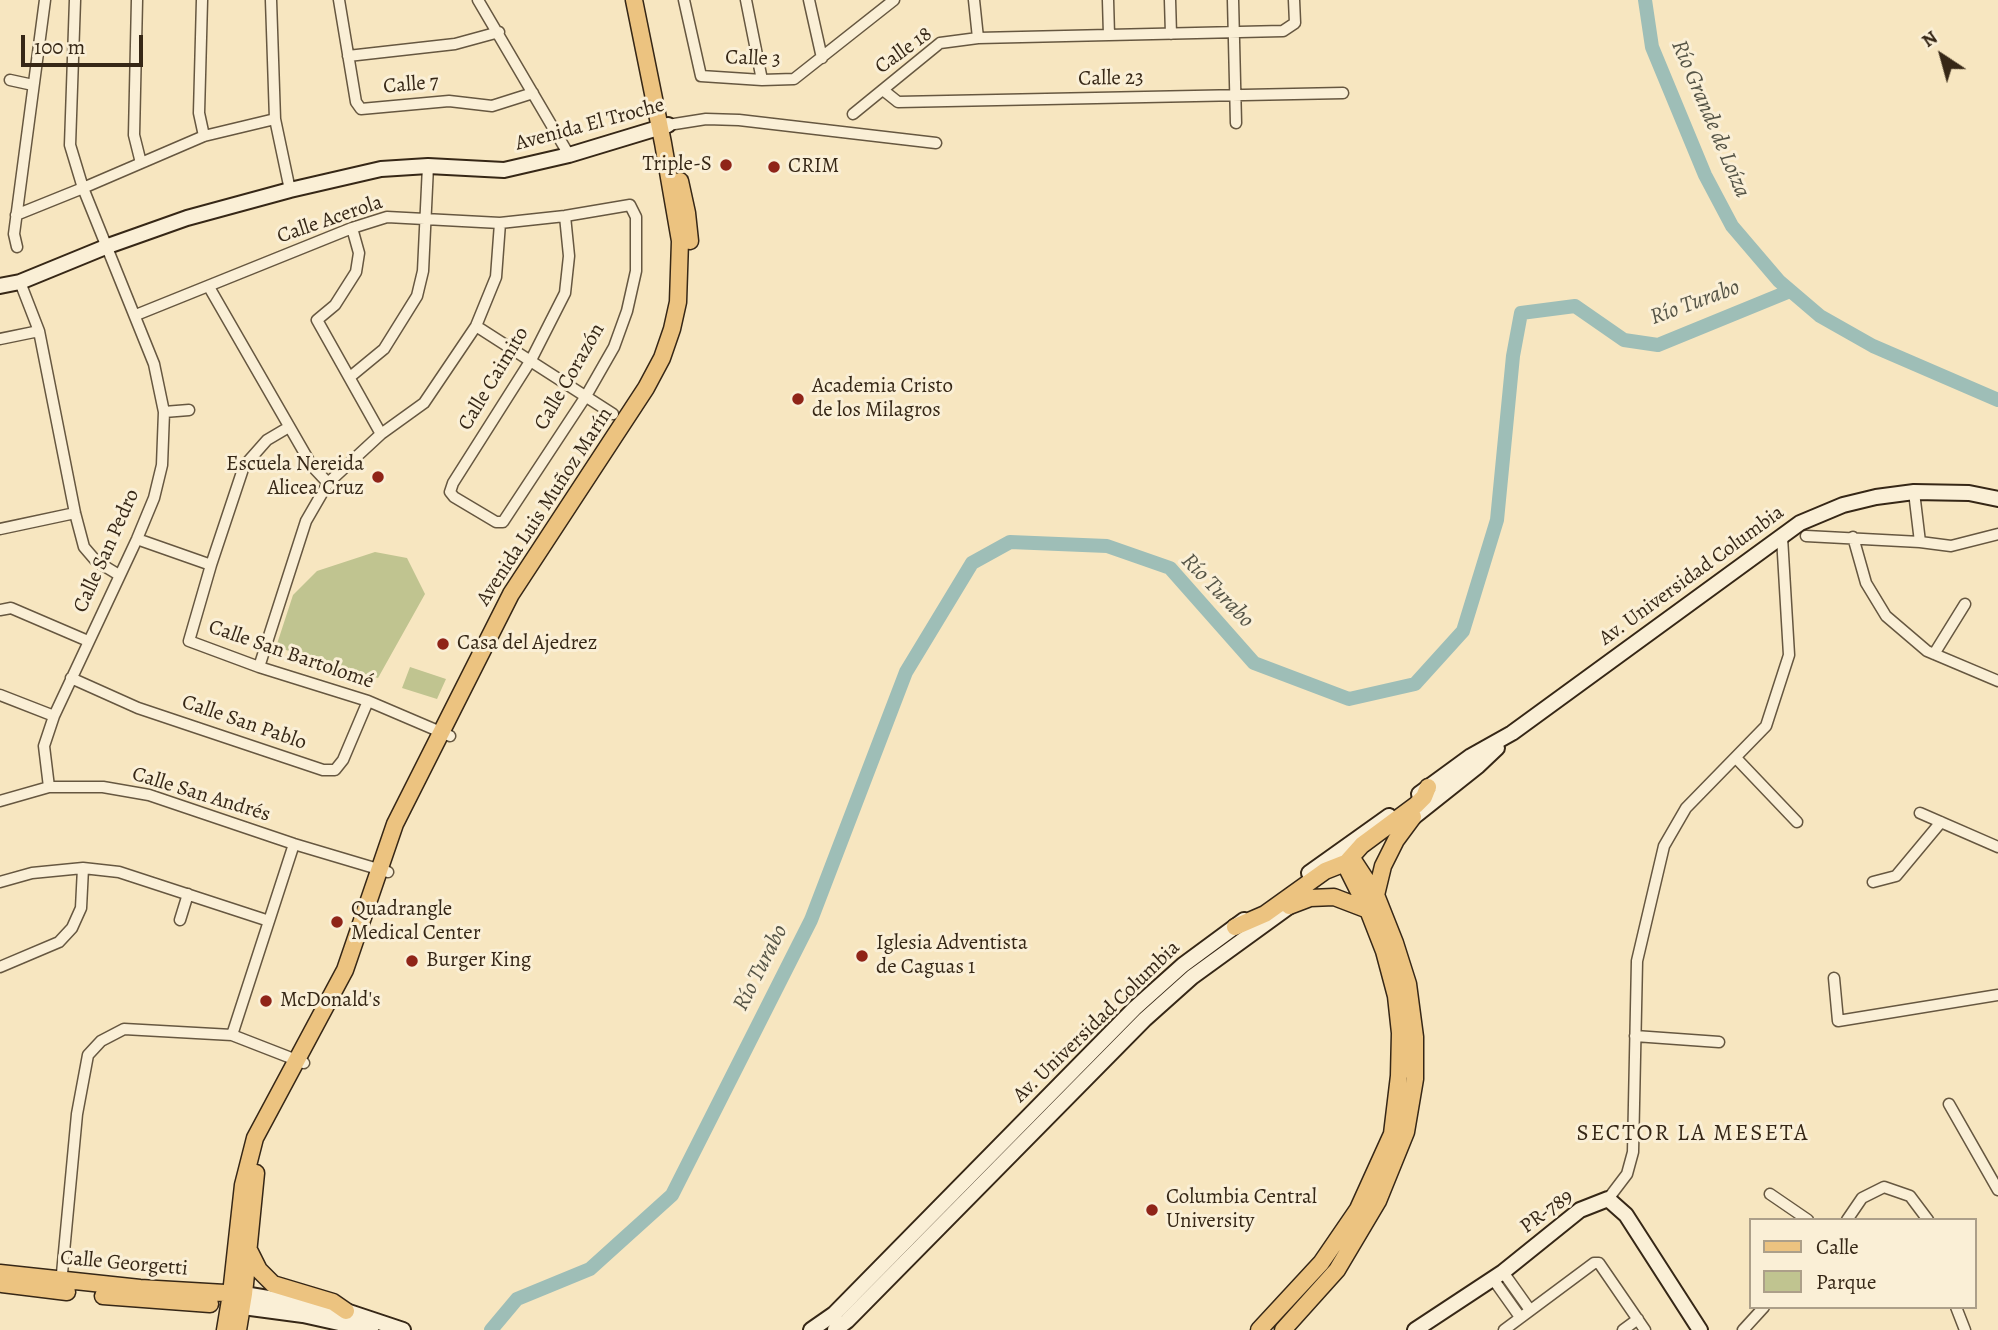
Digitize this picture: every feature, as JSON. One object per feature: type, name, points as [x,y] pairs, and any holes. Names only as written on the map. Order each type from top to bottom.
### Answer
[{"type":"main road","name":"Avenida Luis Muñoz Marín","points":[[634,0],[664,126]]},
{"type":"main road","name":"Avenida Luis Muñoz Marín","points":[[225,1330],[237,1300],[249,1250],[253,1188],[261,1150],[300,1061],[345,970],[383,870],[395,824],[445,734],[511,594],[527,578],[662,368],[678,302],[680,241],[664,126],[642,0]]},
{"type":"main road","name":"Avenida El Troche","points":[[0,286],[20,282],[108,246],[187,218],[290,190],[381,169],[428,166],[504,170],[569,155],[664,126]]},
{"type":"main road","name":"Avenida El Troche","points":[[0,297],[20,282]]},
{"type":"main road","name":"Av. Universidad Columbia","points":[[835,1330],[847,1325],[1135,1008],[1183,965],[1471,756],[1512,733],[1800,523],[1843,505],[1914,492],[1969,493],[1998,499]]},
{"type":"main road","name":"Av. Universidad Columbia","points":[[811,1330],[834,1314],[891,1255],[978,1178],[1192,977],[1413,817],[1478,766],[1512,733]]},
{"type":"main road","points":[[1235,928],[1265,914],[1325,870],[1349,862],[1359,847],[1416,805],[1429,787]]},
{"type":"main road","points":[[1376,895],[1383,866],[1396,840],[1413,817]]},
{"type":"main road","points":[[1283,1330],[1337,1270],[1378,1201],[1406,1132],[1415,1079],[1415,1037],[1408,984],[1376,895],[1349,862]]},
{"type":"main road","points":[[1259,1330],[1321,1264],[1359,1209],[1392,1134],[1399,1076],[1400,1033],[1396,996],[1387,962],[1349,862]]},
{"type":"main road","points":[[1289,906],[1310,898],[1334,897],[1368,910]]},
{"type":"main road","name":"Avenida Luis Muñoz Marín","points":[[238,1330],[243,1185],[247,1163],[255,1138],[300,1061]]},
{"type":"main road","name":"PR-789","points":[[1415,1330],[1498,1275],[1580,1210],[1608,1199],[1626,1215],[1700,1330]]},
{"type":"main road","points":[[249,1250],[259,1270],[273,1284],[333,1301],[346,1311]]},
{"type":"main road","points":[[825,1330],[878,1275],[891,1255]]},
{"type":"main road","name":"Calle Georgetti","points":[[0,1273],[62,1286]]},
{"type":"main road","name":"Calle Georgetti","points":[[0,1283],[237,1300]]},
{"type":"main road","points":[[1301,1330],[1304,1319],[1324,1285]]},
{"type":"main road","points":[[237,1300],[346,1311],[403,1330]]},
{"type":"main road","points":[[237,1300],[371,1330]]},
{"type":"street","points":[[17,247],[14,234],[16,215],[45,0]]},
{"type":"street","name":"Calle San Pedro","points":[[49,788],[44,746],[54,716],[138,540],[154,498],[162,466],[164,412],[154,364],[83,188],[70,145],[75,0]]},
{"type":"street","points":[[137,0],[134,135],[141,163]]},
{"type":"street","points":[[202,0],[199,113],[204,135]]},
{"type":"street","points":[[271,0],[275,119],[290,190]]},
{"type":"street","name":"Calle 7","points":[[339,0],[356,102],[361,108],[449,101],[492,106],[533,93]]},
{"type":"street","points":[[478,0],[569,155]]},
{"type":"street","name":"Calle 3","points":[[684,0],[701,76],[762,80],[794,79],[894,0]]},
{"type":"street","points":[[746,0],[762,80]]},
{"type":"street","points":[[809,0],[822,58]]},
{"type":"street","points":[[974,0],[978,38]]},
{"type":"street","points":[[1108,0],[1108,35]]},
{"type":"street","points":[[1170,0],[1171,34]]},
{"type":"street","points":[[1233,0],[1236,123]]},
{"type":"street","name":"Calle 18","points":[[853,114],[940,43],[978,38],[1283,31],[1295,23],[1294,0]]},
{"type":"street","points":[[348,56],[456,44],[499,32]]},
{"type":"street","points":[[10,80],[33,85]]},
{"type":"street","name":"Calle 23","points":[[883,90],[898,102],[1343,93]]},
{"type":"street","points":[[16,215],[204,135],[275,119]]},
{"type":"street","name":"Avenida El Troche","points":[[664,126],[706,119],[739,120],[936,143]]},
{"type":"street","points":[[350,377],[384,349],[417,296],[423,271],[428,166]]},
{"type":"street","name":"Calle Acerola","points":[[136,315],[352,228],[387,217],[500,223],[630,205]]},
{"type":"street","name":"Calle Corazón","points":[[506,516],[586,396],[614,347],[627,311],[636,271],[636,216],[630,205]]},
{"type":"street","name":"Calle Caimito","points":[[506,516],[503,522],[496,522],[450,492],[453,483],[531,360],[565,293],[569,256],[565,216]]},
{"type":"street","points":[[259,667],[306,521],[328,483],[381,434],[424,403],[476,326],[496,277],[500,223]]},
{"type":"street","points":[[352,228],[359,253],[356,272],[335,304],[317,320],[381,434]]},
{"type":"street","points":[[20,282],[39,331],[75,513],[85,547],[96,561],[119,575]]},
{"type":"street","points":[[209,287],[312,466],[328,483]]},
{"type":"street","points":[[476,326],[613,414]]},
{"type":"street","points":[[0,339],[39,331]]},
{"type":"street","points":[[164,412],[189,410]]},
{"type":"street","name":"Calle San Bartolomé","points":[[289,427],[267,440],[244,466],[189,641],[259,667],[368,701],[445,734]]},
{"type":"street","points":[[1914,492],[1920,542]]},
{"type":"street","points":[[0,528],[75,513]]},
{"type":"street","points":[[1806,536],[1853,537],[1951,546],[1998,534]]},
{"type":"street","points":[[1608,1199],[1627,1174],[1633,1152],[1637,961],[1664,846],[1686,808],[1766,726],[1789,655],[1782,537]]},
{"type":"street","points":[[1853,537],[1866,583],[1886,616],[1927,651],[1998,681]]},
{"type":"street","points":[[138,540],[211,565]]},
{"type":"street","points":[[1934,654],[1965,604]]},
{"type":"street","points":[[0,610],[11,608],[88,641]]},
{"type":"street","name":"Calle San Pablo","points":[[71,678],[138,708],[323,770],[335,770],[343,760],[368,701]]},
{"type":"street","points":[[0,695],[54,716]]},
{"type":"street","points":[[1736,758],[1797,822]]},
{"type":"street","name":"Calle San Andrés","points":[[0,801],[49,788],[103,787],[149,795],[294,844],[383,870]]},
{"type":"street","points":[[1920,813],[1998,847]]},
{"type":"street","points":[[1873,882],[1896,876],[1941,822]]},
{"type":"street","points":[[232,1035],[294,844]]},
{"type":"street","points":[[0,882],[32,873],[83,867],[119,872],[269,920]]},
{"type":"street","points":[[0,967],[59,942],[72,928],[81,908],[83,867]]},
{"type":"street","points":[[180,920],[188,894]]},
{"type":"street","points":[[1833,978],[1838,1021],[1998,995]]},
{"type":"street","points":[[62,1286],[77,1114],[88,1055],[101,1041],[124,1029],[232,1035],[300,1061]]},
{"type":"street","points":[[1635,1036],[1719,1042]]},
{"type":"street","points":[[1949,1104],[1998,1190]]},
{"type":"street","points":[[1848,1218],[1863,1198],[1884,1187],[1910,1196],[1926,1218]]},
{"type":"street","points":[[1770,1194],[1805,1218]]},
{"type":"street","points":[[1504,1330],[1594,1263],[1599,1263],[1645,1330]]},
{"type":"street","points":[[1498,1275],[1530,1310]]},
{"type":"street","points":[[1498,1275],[1520,1317]]},
{"type":"street","points":[[1743,1330],[1763,1309]]},
{"type":"street","points":[[1957,1309],[1965,1330]]},
{"type":"street","points":[[1623,1330],[1638,1319]]},
{"type":"green space","points":[[375,552],[407,558],[425,594],[378,678],[276,647],[293,595],[317,571]]},
{"type":"green space","points":[[410,667],[446,679],[437,699],[402,688]]},
{"type":"waterway","name":"Río Grande de Loíza","points":[[1645,0],[1652,47],[1705,175],[1732,226],[1779,281],[1820,316],[1873,346],[1998,400]]},
{"type":"waterway","name":"Río Turabo","points":[[491,1330],[517,1299],[590,1269],[672,1195],[811,920],[906,672],[972,563],[1010,542],[1107,546],[1170,568],[1254,663],[1349,699],[1415,684],[1463,631],[1497,520],[1513,356],[1521,313],[1575,306],[1624,340],[1658,345],[1790,291]]},
{"type":"place","name":"Triple-S","points":[[726,165]]},
{"type":"place","name":"CRIM","points":[[774,167]]},
{"type":"place","name":"Academia Cristo de los Milagros","points":[[798,399]]},
{"type":"place","name":"Escuela Nereida Alicea Cruz","points":[[378,477]]},
{"type":"place","name":"Casa del Ajedrez","points":[[443,644]]},
{"type":"place","name":"Quadrangle Medical Center","points":[[337,922]]},
{"type":"place","name":"Iglesia Adventista de Caguas 1","points":[[862,956]]},
{"type":"place","name":"Burger King","points":[[412,961]]},
{"type":"place","name":"McDonald's","points":[[266,1001]]},
{"type":"place","name":"Columbia Central University","points":[[1152,1210]]},
{"type":"district","name":"SECTOR LA MESETA","points":[[1693,1134]]}]
